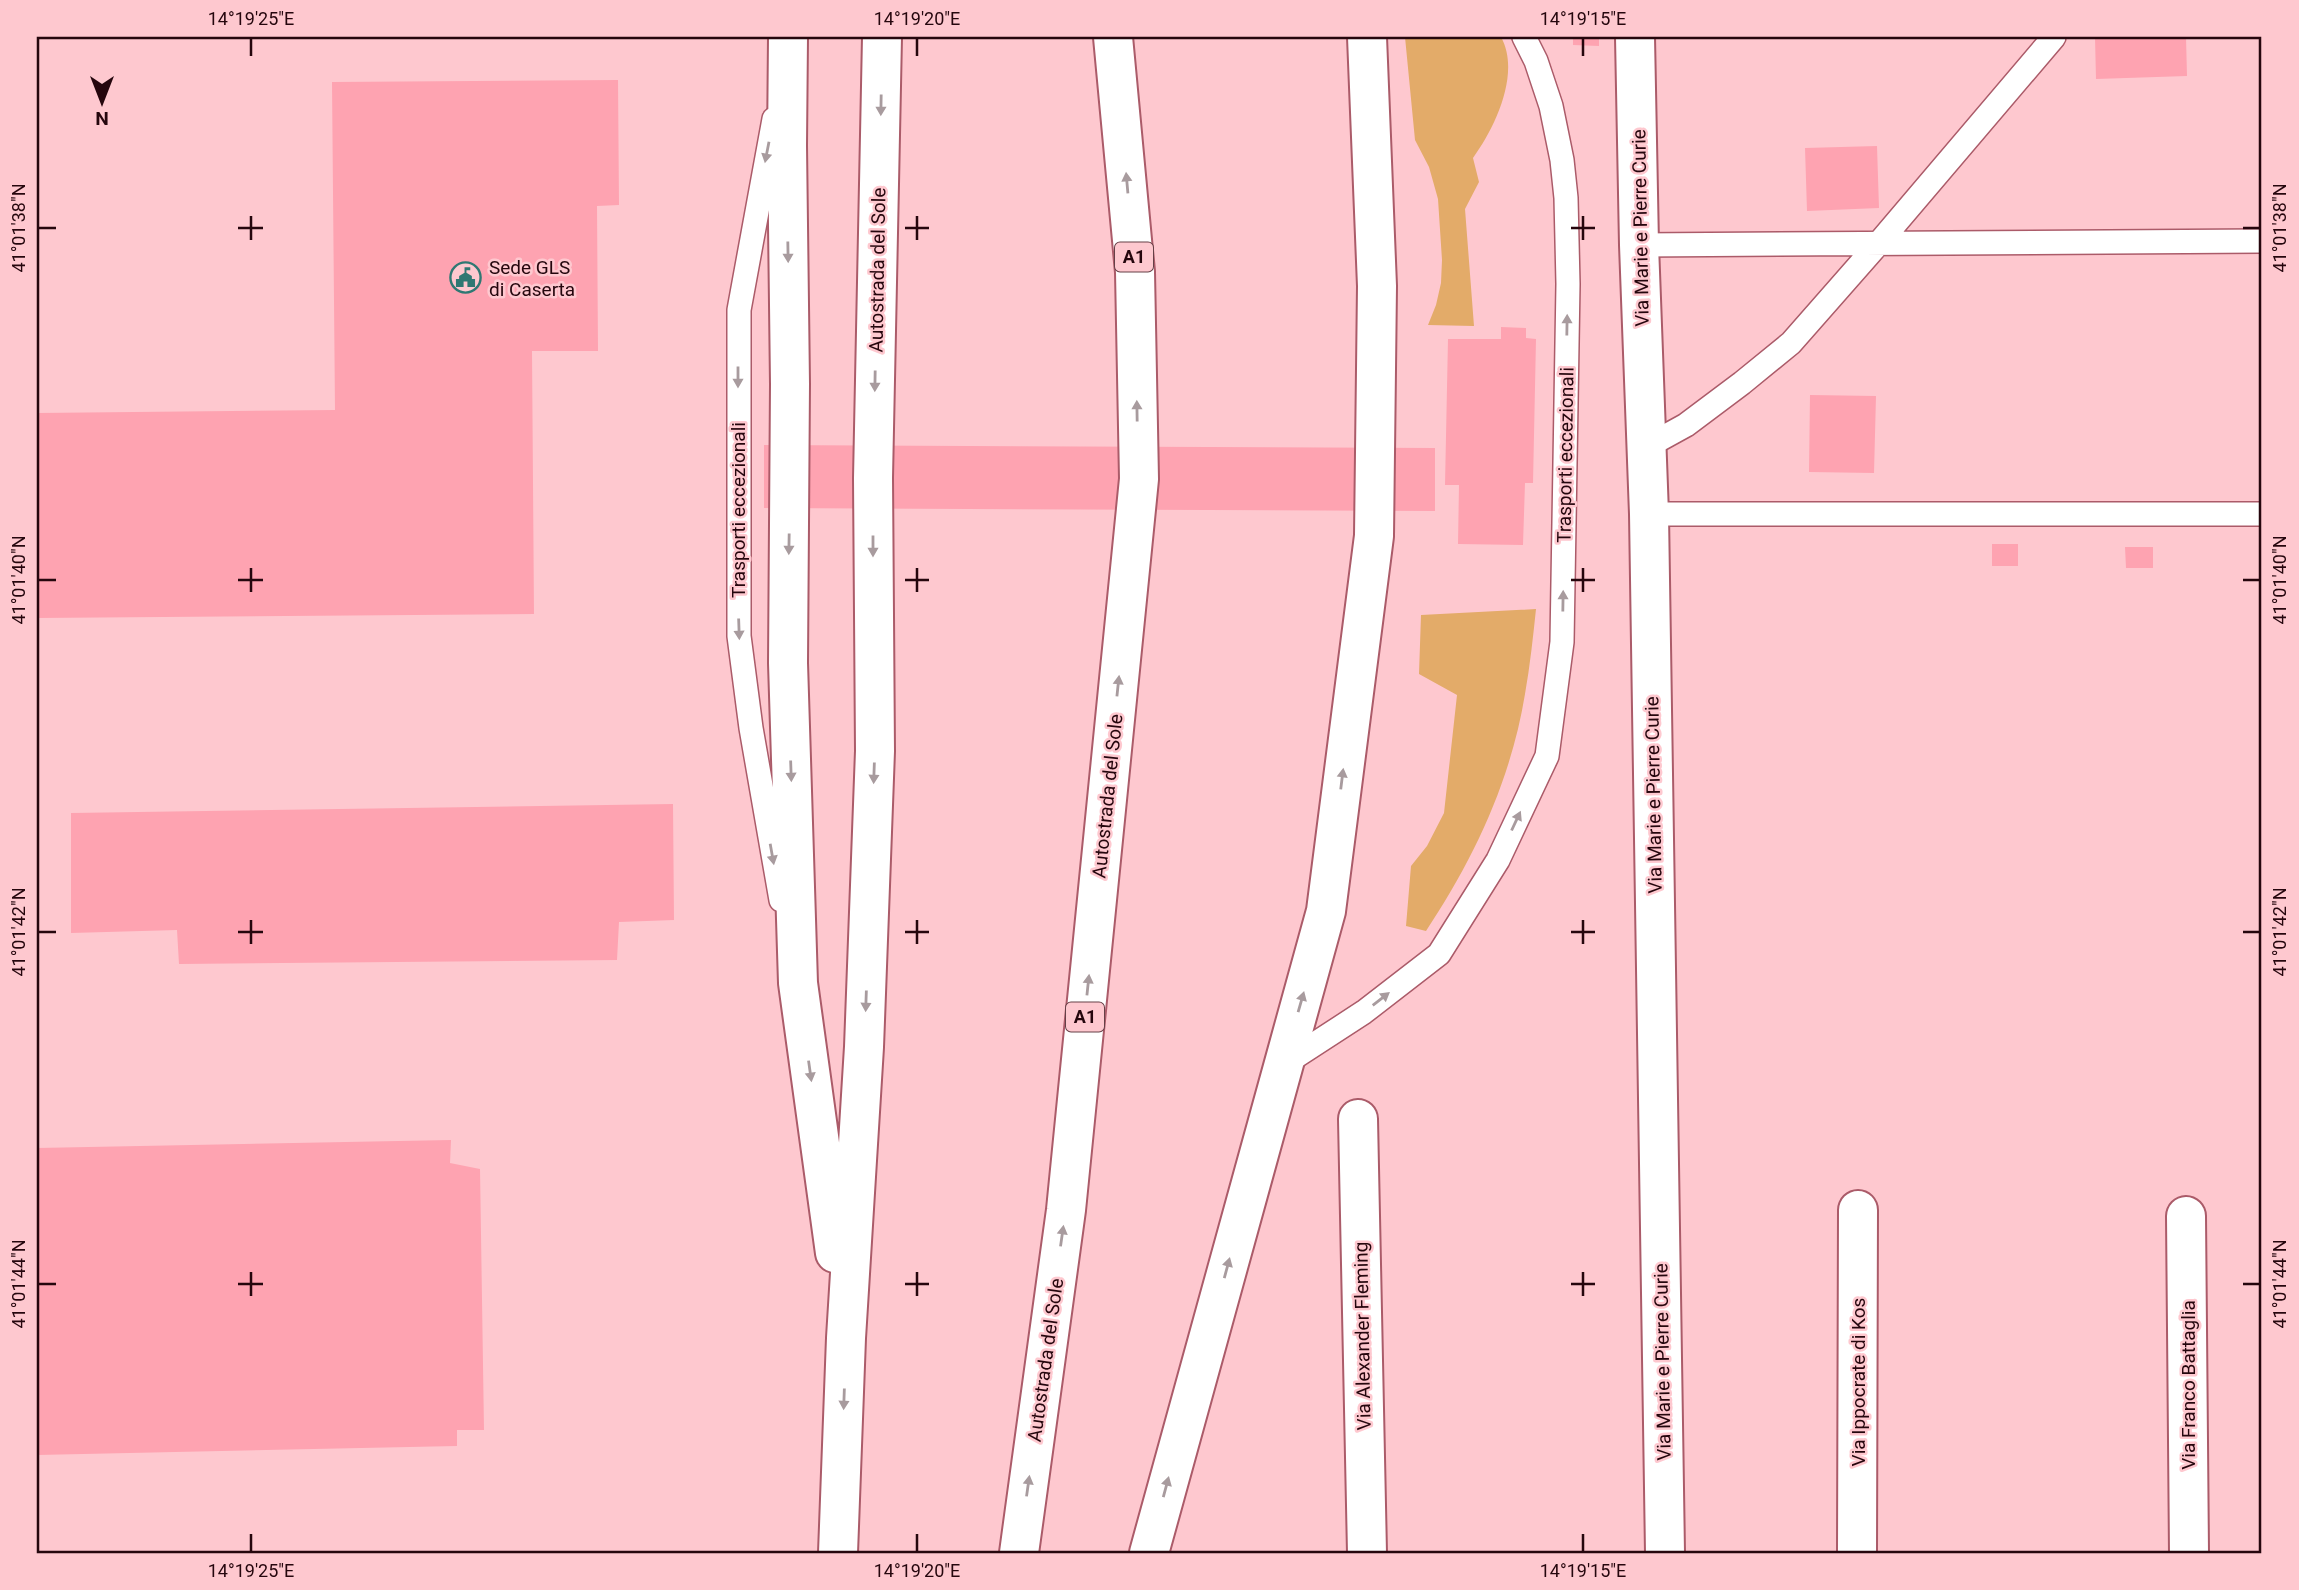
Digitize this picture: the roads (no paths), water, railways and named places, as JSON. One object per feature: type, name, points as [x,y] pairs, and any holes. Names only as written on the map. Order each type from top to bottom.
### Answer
[{"type":"main road","name":"Autostrada del Sole","points":[[838,1553],[846,1338],[864,1047],[875,751],[873,478],[882,37]]},
{"type":"main road","name":"Autostrada del Sole","points":[[1019,1553],[1066,1210],[1139,479],[1135,272],[1114,37]]},
{"type":"main road","points":[[1149,1553],[1326,911],[1374,536],[1377,286],[1367,37]]},
{"type":"main road","name":"Via Marie e Pierre Curie","points":[[1635,37],[1639,245],[1649,514],[1665,1553]]},
{"type":"main road","points":[[788,42],[788,663],[798,983],[846,1338]]},
{"type":"main road","name":"Via Alexander Fleming","points":[[1358,1119],[1367,1553]]},
{"type":"main road","name":"Via Ippocrate di Kos","points":[[1857,1553],[1858,1210]]},
{"type":"main road","name":"Via Franco Battaglia","points":[[2186,1216],[2189,1553]]},
{"type":"lane","name":"Trasporti eccezionali","points":[[1284,1064],[1364,1012],[1440,954],[1499,860],[1547,756],[1562,642],[1568,284],[1566,198],[1562,160],[1551,106],[1536,61],[1524,37]]},
{"type":"lane","points":[[1646,447],[1686,425],[1791,343],[2054,37]]},
{"type":"lane","name":"Trasporti eccezionali","points":[[788,42],[738,310],[738,636],[769,833],[798,983]]},
{"type":"lane","points":[[1639,245],[2262,241]]},
{"type":"lane","points":[[1649,514],[2262,514]]},
{"type":"place","name":"Sede GLS di Caserta","points":[[466,278]]}]
